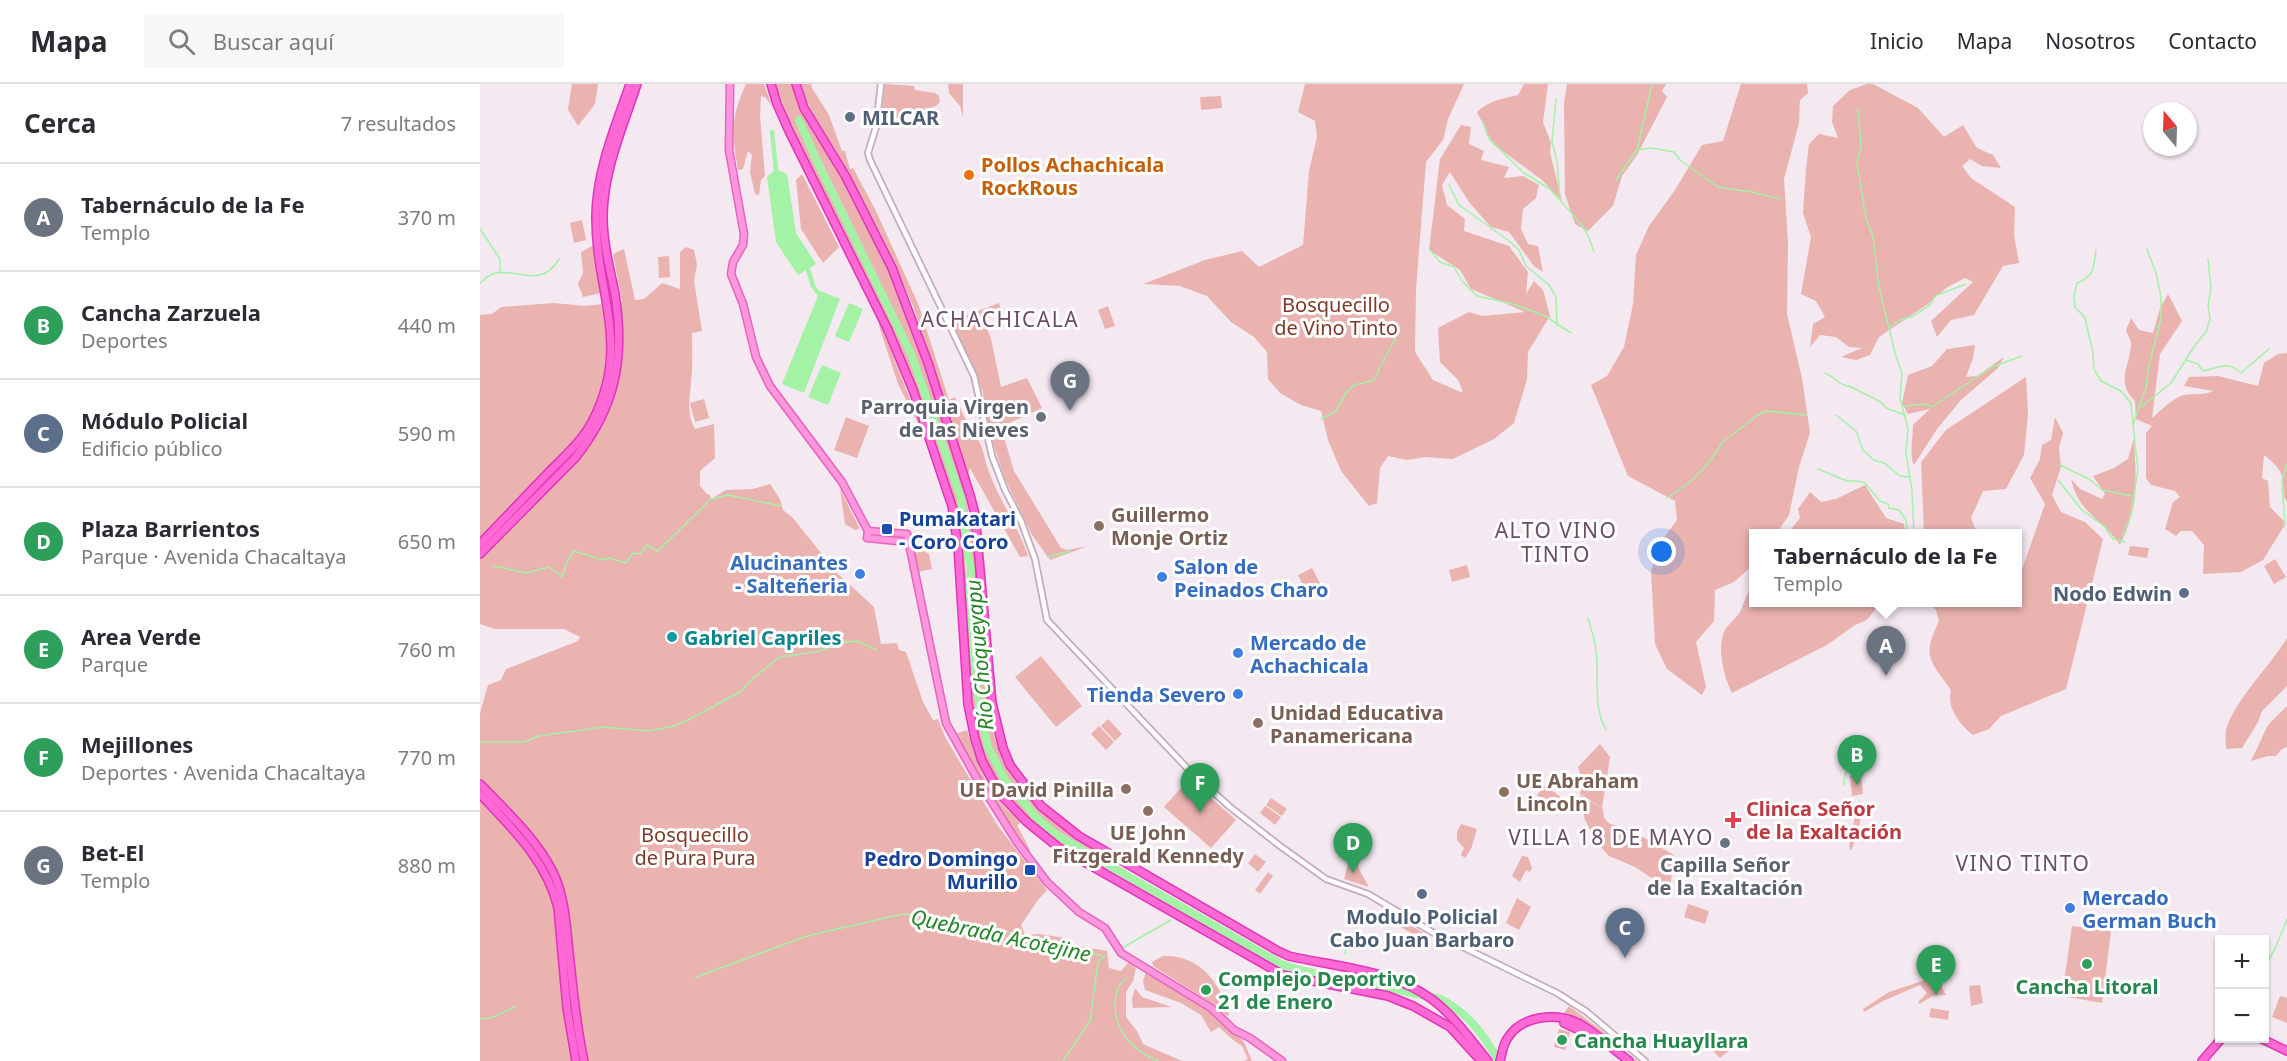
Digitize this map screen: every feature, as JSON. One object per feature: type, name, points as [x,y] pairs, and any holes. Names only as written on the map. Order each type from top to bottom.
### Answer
[{"type":"highway","points":[[480,544],[584,436],[602,403],[608,385],[613,348],[596,229],[596,200],[605,156],[630,84]]},
{"type":"highway","points":[[480,554],[575,458],[598,426],[614,387],[620,351],[615,297],[604,231],[604,207],[609,170],[637,84]]},
{"type":"highway","points":[[771,84],[789,131],[888,330],[913,390],[946,488],[956,524],[971,725],[982,761],[1000,794],[1027,822],[1058,847],[1283,975],[1388,996],[1413,1006],[1450,1027],[1481,1061]]},
{"type":"highway","points":[[795,84],[804,108],[846,177],[892,268],[928,363],[975,514],[992,703],[1003,748],[1019,779],[1041,806],[1079,836],[1278,951],[1289,956],[1398,981],[1432,999],[1451,1017],[1488,1061]]},
{"type":"highway","points":[[480,784],[526,832],[546,859],[557,883],[564,908],[576,1022],[584,1061]]},
{"type":"highway","points":[[480,794],[535,856],[555,895],[567,1008],[576,1061]]},
{"type":"highway","points":[[1500,1061],[1514,1031],[1522,1024],[1546,1018],[1559,1018],[1578,1023],[1629,1061]]},
{"type":"highway","points":[[1504,1061],[1508,1043],[1527,1027],[1537,1023],[1560,1022],[1581,1031],[1622,1061]]},
{"type":"highway","points":[[2269,1042],[2287,1050]]},
{"type":"highway","points":[[2202,1061],[2218,1043]]},
{"type":"main road","points":[[730,84],[729,150],[744,234],[743,245],[733,262],[730,274],[743,304],[754,351],[770,387],[844,487],[867,534]]},
{"type":"main road","points":[[867,534],[907,534],[946,723],[976,777],[1017,842],[1047,882],[1078,912],[1105,928],[1121,953],[1211,1008],[1239,1034],[1250,1038],[1282,1061]]},
{"type":"main road","points":[[867,534],[908,542]]},
{"type":"street","points":[[880,84],[876,127],[868,153],[870,160],[974,376],[998,475],[1021,521],[1035,559],[1047,620],[1187,768],[1230,807],[1280,846],[1326,879],[1368,894],[1432,932],[1557,993],[1587,1012],[1644,1061]]},
{"type":"green space","points":[[572,84],[598,84],[595,104],[578,126],[568,110]]},
{"type":"green space","points":[[746,84],[764,84],[772,107],[766,98],[761,96],[760,115],[765,176],[761,180],[759,195],[755,194],[750,172],[752,155],[748,151],[743,169],[738,170],[734,146],[735,117]]},
{"type":"green space","points":[[775,84],[792,84],[804,116],[829,155],[889,270],[906,313],[963,484],[974,542],[989,720],[1003,762],[1040,811],[1057,825],[1114,861],[1112,864],[1053,828],[1037,813],[1004,773],[990,745],[984,725],[980,695],[967,521],[963,498],[915,354],[800,117],[796,120],[800,132],[909,356],[956,494],[962,525],[977,709],[987,751],[1008,790],[1048,832],[1110,867],[1107,871],[1035,824],[1001,787],[988,764],[979,737],[973,706],[959,533],[951,490],[903,355],[790,122]]},
{"type":"green space","points":[[799,84],[811,84],[829,115],[842,151],[845,151],[850,169],[853,168],[876,211],[919,306],[949,400],[955,397],[973,435],[979,441],[992,480],[1028,556],[1020,557],[970,468],[968,474],[913,306],[887,247]]},
{"type":"green space","points":[[885,84],[914,86],[915,90],[935,93],[939,96],[940,102],[936,106],[883,122],[881,118]]},
{"type":"green space","points":[[948,84],[963,84],[963,117],[960,106],[949,93]]},
{"type":"green space","name":"Bosquecillo de Vino Tinto","points":[[1305,84],[1464,84],[1448,119],[1443,140],[1426,162],[1416,289],[1415,352],[1433,380],[1463,393],[1459,381],[1440,362],[1438,328],[1469,312],[1482,316],[1525,312],[1471,289],[1460,270],[1429,250],[1440,159],[1461,125],[1471,127],[1469,144],[1484,151],[1481,160],[1509,167],[1504,178],[1523,176],[1539,185],[1536,198],[1523,209],[1521,229],[1528,244],[1538,246],[1543,272],[1534,266],[1509,232],[1491,227],[1469,202],[1450,172],[1442,185],[1447,205],[1465,219],[1464,231],[1509,246],[1528,272],[1526,294],[1534,281],[1543,290],[1550,316],[1528,352],[1527,379],[1514,423],[1494,439],[1453,459],[1425,457],[1407,460],[1388,456],[1380,468],[1377,503],[1369,506],[1341,471],[1328,440],[1321,411],[1301,405],[1280,393],[1268,379],[1267,352],[1254,337],[1231,322],[1207,296],[1180,286],[1143,284],[1205,260],[1242,251],[1259,267],[1303,245],[1309,171],[1317,137],[1315,121],[1298,112]]},
{"type":"green space","points":[[1524,84],[1548,84],[1543,122],[1551,143],[1550,152],[1562,201],[1542,180],[1493,144],[1477,112],[1491,103],[1518,95]]},
{"type":"green space","points":[[1567,84],[1666,84],[1662,91],[1667,97],[1637,155],[1622,176],[1613,206],[1588,231],[1575,224],[1565,194],[1564,103]]},
{"type":"green space","points":[[1741,84],[1807,84],[1808,93],[1800,100],[1799,123],[1784,179],[1788,243],[1787,314],[1802,378],[1810,433],[1799,467],[1789,515],[1780,529],[1749,529],[1749,568],[1734,582],[1715,590],[1714,621],[1696,642],[1706,687],[1702,695],[1667,669],[1655,644],[1651,572],[1659,544],[1677,520],[1675,501],[1628,476],[1591,385],[1607,376],[1624,347],[1633,304],[1636,255],[1649,226],[1675,190],[1702,145],[1723,141]]},
{"type":"green space","points":[[1873,84],[1918,108],[1944,137],[1963,125],[1977,148],[1993,155],[2001,168],[1982,166],[1970,159],[1962,166],[1971,178],[2015,207],[2014,234],[2019,263],[2003,266],[1974,315],[1951,320],[1937,337],[1931,321],[1973,282],[1965,278],[1946,288],[1928,304],[1879,337],[1870,355],[1856,360],[1841,357],[1862,348],[1849,347],[1836,337],[1820,335],[1810,347],[1813,324],[1825,317],[1816,301],[1801,294],[1811,237],[1803,213],[1809,144],[1819,134],[1838,138],[1832,122],[1833,106],[1850,90]]},
{"type":"green space","points":[[1221,96],[1222,108],[1201,110],[1200,97]]},
{"type":"green space","points":[[802,174],[839,247],[823,263],[801,229],[796,180]]},
{"type":"green space","points":[[582,220],[586,240],[574,243],[570,223]]},
{"type":"green space","points":[[594,245],[601,293],[583,297],[578,284],[583,273],[581,252]]},
{"type":"green space","name":"Bosquecillo de Pura Pura","points":[[686,247],[694,250],[697,264],[694,281],[702,331],[692,333],[690,417],[695,429],[714,424],[715,458],[700,471],[700,486],[710,495],[711,499],[726,490],[753,489],[770,484],[780,499],[783,510],[793,518],[837,573],[874,607],[881,644],[897,643],[899,650],[906,652],[923,702],[933,720],[938,719],[945,737],[998,826],[1047,890],[1021,925],[1025,935],[1039,934],[1065,938],[1068,944],[1107,951],[1109,968],[1121,971],[1129,962],[1136,968],[1133,981],[1126,992],[1126,1017],[1137,1031],[1143,1044],[1182,1061],[480,1061],[480,713],[488,685],[501,680],[506,669],[578,641],[580,637],[564,629],[495,629],[480,624],[480,315],[492,314],[501,307],[554,303],[585,306],[622,302],[613,254],[624,249],[635,300],[644,299],[662,283],[680,289],[680,252]]},
{"type":"green space","points":[[669,256],[670,277],[659,278],[658,257]]},
{"type":"green space","points":[[2168,294],[2182,321],[2160,354],[2152,418],[2179,397],[2213,391],[2184,386],[2189,377],[2218,376],[2258,386],[2264,363],[2278,354],[2287,353],[2287,502],[2279,470],[2264,455],[2262,478],[2268,481],[2270,507],[2286,523],[2263,560],[2241,572],[2203,574],[2204,545],[2192,531],[2181,531],[2176,536],[2165,529],[2173,502],[2180,497],[2175,491],[2151,485],[2146,478],[2146,433],[2152,426],[2136,419],[2135,401],[2126,387],[2125,374],[2131,344],[2126,330],[2131,318],[2139,330],[2153,333],[2160,308]]},
{"type":"green space","points":[[999,303],[1001,310],[983,318],[991,339],[1001,387],[1027,378],[1042,408],[1001,427],[1014,471],[1061,548],[1068,550],[1088,546],[1050,560],[1032,535],[1005,479],[985,420],[983,392],[952,321]]},
{"type":"green space","points":[[1108,306],[1115,326],[1105,329],[1098,310]]},
{"type":"green space","points":[[879,320],[924,435],[898,384]]},
{"type":"green space","points":[[1975,345],[1966,377],[1977,376],[2004,357],[1998,368],[1961,400],[1937,429],[1914,465],[1911,451],[1913,425],[1930,409],[1908,414],[1902,403],[1908,375],[1932,366],[1947,349]]},
{"type":"green space","points":[[2026,377],[2028,414],[2024,455],[2006,489],[1983,491],[1971,518],[1975,529],[1924,529],[1921,462],[1946,430]]},
{"type":"green space","points":[[704,399],[709,418],[695,422],[690,403]]},
{"type":"green space","points":[[846,417],[869,426],[857,458],[834,450]]},
{"type":"green space","points":[[2055,417],[2063,433],[2059,448],[2061,467],[2052,495],[2061,512],[2085,522],[2103,539],[2066,689],[2001,716],[1989,729],[1973,735],[1955,715],[1950,703],[1951,690],[1930,657],[1931,643],[1939,621],[1933,607],[2022,607],[2022,570],[2045,504],[2030,478],[2040,459],[2042,445],[2051,440]]},
{"type":"green space","points":[[2134,438],[2136,480],[2134,505],[2120,545],[2080,500],[2071,479],[2080,489],[2102,499],[2105,494],[2093,476],[2114,468],[2128,459]]},
{"type":"green space","points":[[1865,485],[1886,518],[1904,524],[1905,529],[1791,529],[1800,518],[1798,509],[1810,492],[1821,502],[1836,499]]},
{"type":"green space","points":[[840,489],[859,529],[855,530],[845,524]]},
{"type":"green space","points":[[2130,546],[2149,548],[2147,558],[2128,555]]},
{"type":"green space","points":[[924,551],[929,554],[932,569],[918,572],[915,553]]},
{"type":"green space","points":[[2275,559],[2286,577],[2274,584],[2264,566]]},
{"type":"green space","points":[[1467,565],[1470,577],[1452,582],[1449,570]]},
{"type":"green space","points":[[1312,568],[1323,589],[1309,596],[1298,575]]},
{"type":"green space","points":[[1749,591],[1749,607],[1877,607],[1867,620],[1855,625],[1827,645],[1732,693],[1722,662],[1722,637],[1740,612]]},
{"type":"green space","points":[[2287,638],[2287,686],[2262,711],[2242,748],[2226,749],[2226,730],[2230,719]]},
{"type":"green space","points":[[1041,656],[1082,706],[1056,727],[1015,677]]},
{"type":"green space","points":[[2287,706],[2287,747],[2276,756],[2251,761],[2268,725]]},
{"type":"green space","points":[[1108,719],[1122,734],[1115,741],[1101,726]]},
{"type":"green space","points":[[1099,726],[1114,742],[1106,750],[1091,734]]},
{"type":"green space","points":[[967,730],[987,783],[1003,805],[1022,822],[1017,825],[1030,850],[1028,851],[1010,826],[955,734]]},
{"type":"green space","points":[[1600,744],[1610,757],[1602,808],[1580,794],[1582,779],[1578,767]]},
{"type":"green space","points":[[1861,775],[1863,794],[1852,796],[1850,776]]},
{"type":"green space","points":[[1189,779],[1236,820],[1211,848],[1164,807]]},
{"type":"green space","points":[[1545,785],[1562,798],[1554,808],[1537,795]]},
{"type":"green space","points":[[1580,795],[1603,809],[1604,818],[1610,824],[1631,830],[1674,855],[1670,890],[1635,867],[1609,856],[1597,843],[1585,820]]},
{"type":"green space","points":[[1271,798],[1287,809],[1282,816],[1266,805]]},
{"type":"green space","points":[[1860,801],[1863,804],[1858,833],[1851,851],[1849,846]]},
{"type":"green space","points":[[1265,806],[1281,817],[1275,825],[1260,813]]},
{"type":"green space","points":[[1461,824],[1477,829],[1471,849],[1465,858],[1461,855],[1464,848],[1457,840],[1457,832]]},
{"type":"green space","points":[[1255,854],[1266,862],[1258,872],[1248,863]]},
{"type":"green space","points":[[1352,855],[1355,857],[1369,887],[1344,879]]},
{"type":"green space","points":[[1522,856],[1528,857],[1532,868],[1530,872],[1526,870],[1520,882],[1512,876]]},
{"type":"green space","points":[[1268,872],[1273,876],[1260,894],[1255,890]]},
{"type":"green space","points":[[1517,898],[1531,907],[1519,930],[1506,923]]},
{"type":"green space","points":[[1688,904],[1709,911],[1705,924],[1684,917]]},
{"type":"green space","points":[[1395,916],[1427,935],[1423,940],[1399,926]]},
{"type":"green space","name":"Cancha Litoral","points":[[2072,926],[2111,931],[2102,1003],[2062,996]]},
{"type":"green space","name":"Complejo Deportivo 21 de Enero","points":[[1163,956],[1176,957],[1198,965],[1214,982],[1229,1015],[1227,1016],[1213,1004],[1153,966],[1152,962]]},
{"type":"green space","points":[[1146,972],[1207,1009],[1244,1042],[1252,1061],[1244,1061],[1248,1059],[1242,1046],[1219,1027],[1211,1032],[1201,1015],[1181,1003],[1145,990],[1143,981]]},
{"type":"green space","points":[[1931,978],[1940,983],[1946,995],[1933,996],[1919,1004],[1918,1002],[1927,993],[1920,985],[1864,1012],[1863,1009],[1889,992]]},
{"type":"green space","points":[[1980,985],[1983,1003],[1971,1006],[1969,986]]},
{"type":"green space","points":[[1135,988],[1142,997],[1172,1007],[1133,1008],[1132,999]]},
{"type":"green space","points":[[2280,996],[2287,998],[2287,1023],[2272,1017]]},
{"type":"green space","points":[[1569,1006],[1637,1061],[1633,1061],[1562,1016]]},
{"type":"green space","points":[[1931,1008],[1949,1011],[1948,1020],[1929,1017]]},
{"type":"green space","name":"Cancha Huayllara","points":[[1559,1029],[1570,1032],[1565,1050],[1554,1047]]},
{"type":"green space","points":[[1714,1036],[1735,1046],[1720,1058],[1709,1047]]},
{"type":"shaded area","points":[[776,169],[787,174],[796,233],[816,264],[798,275],[776,242],[767,177]]},
{"type":"shaded area","points":[[820,291],[840,299],[804,393],[782,384]]},
{"type":"shaded area","points":[[849,303],[863,309],[849,342],[835,336]]},
{"type":"shaded area","points":[[822,365],[841,373],[828,405],[808,397]]},
{"type":"waterway","points":[[1616,180],[1637,150],[1652,84]]},
{"type":"waterway","points":[[1556,99],[1552,142],[1557,161],[1560,199]]},
{"type":"waterway","points":[[1858,109],[1861,146],[1857,164],[1866,218],[1873,237],[1879,287],[1902,373],[1900,398],[1908,429],[1906,453],[1912,491],[1914,529]]},
{"type":"waterway","name":"Río Choqueyapu","points":[[799,120],[912,356],[961,498],[967,552],[971,567],[969,594],[980,713],[988,747],[1005,780],[1036,817],[1058,836],[1281,964],[1304,971],[1441,999],[1468,1018],[1499,1061]]},
{"type":"waterway","points":[[1483,122],[1489,139],[1524,173],[1550,189],[1581,224],[1594,252]]},
{"type":"waterway","points":[[772,132],[776,169]]},
{"type":"waterway","points":[[1637,150],[1651,148],[1674,152],[1680,160],[1718,187],[1781,199]]},
{"type":"waterway","points":[[1449,185],[1459,205],[1508,240],[1519,250],[1526,266],[1549,285],[1556,297],[1557,326]]},
{"type":"waterway","points":[[480,229],[500,259],[500,273]]},
{"type":"waterway","points":[[2122,537],[2130,518],[2138,470],[2133,424],[2146,388],[2149,365],[2161,319],[2161,297],[2156,273],[2147,249]]},
{"type":"waterway","points":[[1430,250],[1440,262],[1454,267],[1462,281],[1477,296],[1513,304],[1545,316],[1571,333]]},
{"type":"waterway","points":[[2096,250],[2090,274],[2077,283],[2074,296],[2075,307],[2085,318],[2094,369],[2101,381],[2121,391],[2131,403],[2133,424]]},
{"type":"waterway","points":[[480,283],[492,274],[501,272],[527,276],[544,274],[552,269],[559,259]]},
{"type":"waterway","points":[[2140,408],[2171,383],[2206,332],[2210,319],[2208,306],[2211,288],[2208,259]]},
{"type":"waterway","points":[[808,269],[813,286],[819,294]]},
{"type":"waterway","points":[[1891,327],[1930,305],[1935,296],[1966,284]]},
{"type":"waterway","points":[[1321,419],[1335,412],[1346,393],[1354,385],[1375,380],[1396,338]]},
{"type":"waterway","points":[[2186,360],[2198,364],[2203,371],[2227,366],[2241,373],[2269,349]]},
{"type":"waterway","points":[[1903,406],[1924,404],[1932,407],[1992,367],[2022,356]]},
{"type":"waterway","points":[[1825,373],[1842,384],[1881,402],[1886,408],[1905,415]]},
{"type":"waterway","points":[[1667,498],[1691,481],[1706,466],[1723,442],[1756,416],[1767,411],[1806,415]]},
{"type":"waterway","points":[[1836,415],[1856,431],[1863,450],[1874,460],[1884,463],[1900,476],[1910,477]]},
{"type":"waterway","points":[[2284,527],[2282,482],[2287,464]]},
{"type":"waterway","points":[[2060,465],[2089,479],[2102,490],[2132,496]]},
{"type":"waterway","points":[[1818,469],[1847,481],[1865,483],[1880,501],[1888,504],[1889,508],[1899,510],[1906,520],[1908,529]]},
{"type":"waterway","points":[[2058,480],[2082,510],[2104,526],[2113,539],[2125,542]]},
{"type":"waterway","points":[[494,566],[526,573],[549,567],[562,577],[574,551],[603,560],[609,558],[626,563],[633,553],[640,554],[647,545],[658,551],[711,499],[728,495],[781,506]]},
{"type":"waterway","points":[[1048,557],[1070,551]]},
{"type":"waterway","points":[[1588,618],[1596,651],[1599,711],[1606,730]]},
{"type":"waterway","points":[[480,742],[524,742],[538,736],[604,727],[648,731],[671,727],[740,692],[753,678],[780,657],[821,651],[838,643],[857,641],[877,650]]},
{"type":"waterway","points":[[1844,785],[1844,779],[1859,745]]},
{"type":"waterway","name":"Quebrada Acotejine","points":[[696,977],[807,936],[903,914],[921,916],[945,927],[1003,930],[1023,938],[1040,938],[1057,943],[1079,953],[1101,955]]},
{"type":"waterway","points":[[2269,959],[2287,919]]},
{"type":"waterway","name":"Quebrada Acotejine","points":[[1122,948],[1171,920]]},
{"type":"waterway","points":[[1345,954],[1349,935]]},
{"type":"waterway","points":[[1063,1061],[1090,1021],[1098,963],[1105,955]]},
{"type":"waterway","name":"Río Choqueyapu","points":[[1340,978],[1341,972]]},
{"type":"waterway","points":[[1127,978],[1119,986],[1116,997],[1118,1024],[1133,1046],[1158,1061]]},
{"type":"waterway","name":"Quebrada Acotejine","points":[[480,1019],[491,1018],[515,1007]]},
{"type":"place","name":"MILCAR","points":[[850,117]]},
{"type":"place","name":"Pollos Achachicala RockRous","points":[[969,175]]},
{"type":"place","name":"Bet-El","points":[[1070,411]]},
{"type":"place","name":"Parroquia Virgen de las Nieves","points":[[1041,417]]},
{"type":"place","name":"Guillermo Monje Ortiz","points":[[1099,526]]},
{"type":"place","name":"Pumakatari - Coro Coro","points":[[887,529]]},
{"type":"place","name":"Alucinantes - Salteñeria","points":[[860,574]]},
{"type":"place","name":"Salon de Peinados Charo","points":[[1162,577]]},
{"type":"place","name":"Nodo Edwin","points":[[2184,593]]},
{"type":"place","name":"Gabriel Capriles","points":[[672,637]]},
{"type":"place","name":"Mercado de Achachicala","points":[[1238,653]]},
{"type":"place","name":"Tabernáculo de la Fe","points":[[1886,676]]},
{"type":"place","name":"Tienda Severo","points":[[1238,694]]},
{"type":"place","name":"Unidad Educativa Panamericana","points":[[1258,723]]},
{"type":"place","name":"Cancha Zarzuela","points":[[1857,785]]},
{"type":"place","name":"UE David Pinilla","points":[[1126,789]]},
{"type":"place","name":"UE Abraham Lincoln","points":[[1504,792]]},
{"type":"place","name":"UE John Fitzgerald Kennedy","points":[[1148,811]]},
{"type":"place","name":"Mejillones","points":[[1200,813]]},
{"type":"place","name":"Clinica Señor de la Exaltación","points":[[1733,820]]},
{"type":"place","name":"Capilla Señor de la Exaltación","points":[[1725,843]]},
{"type":"place","name":"Pedro Domingo Murillo","points":[[1030,870]]},
{"type":"place","name":"Plaza Barrientos","points":[[1353,873]]},
{"type":"place","name":"Modulo Policial Cabo Juan Barbaro","points":[[1422,894]]},
{"type":"place","name":"Mercado German Buch","points":[[2070,908]]},
{"type":"place","name":"Módulo Policial","points":[[1625,958]]},
{"type":"place","name":"Cancha Litoral","points":[[2087,964]]},
{"type":"place","name":"Complejo Deportivo 21 de Enero","points":[[1206,990]]},
{"type":"place","name":"Area Verde","points":[[1936,995]]},
{"type":"place","name":"Cancha Huayllara","points":[[1562,1040]]},
{"type":"district","name":"ACHACHICALA","points":[[1000,319]]},
{"type":"district","name":"ALTO VINO TINTO","points":[[1556,542]]},
{"type":"district","name":"VILLA 18 DE MAYO","points":[[1611,837]]},
{"type":"district","name":"VINO TINTO","points":[[2023,863]]}]
